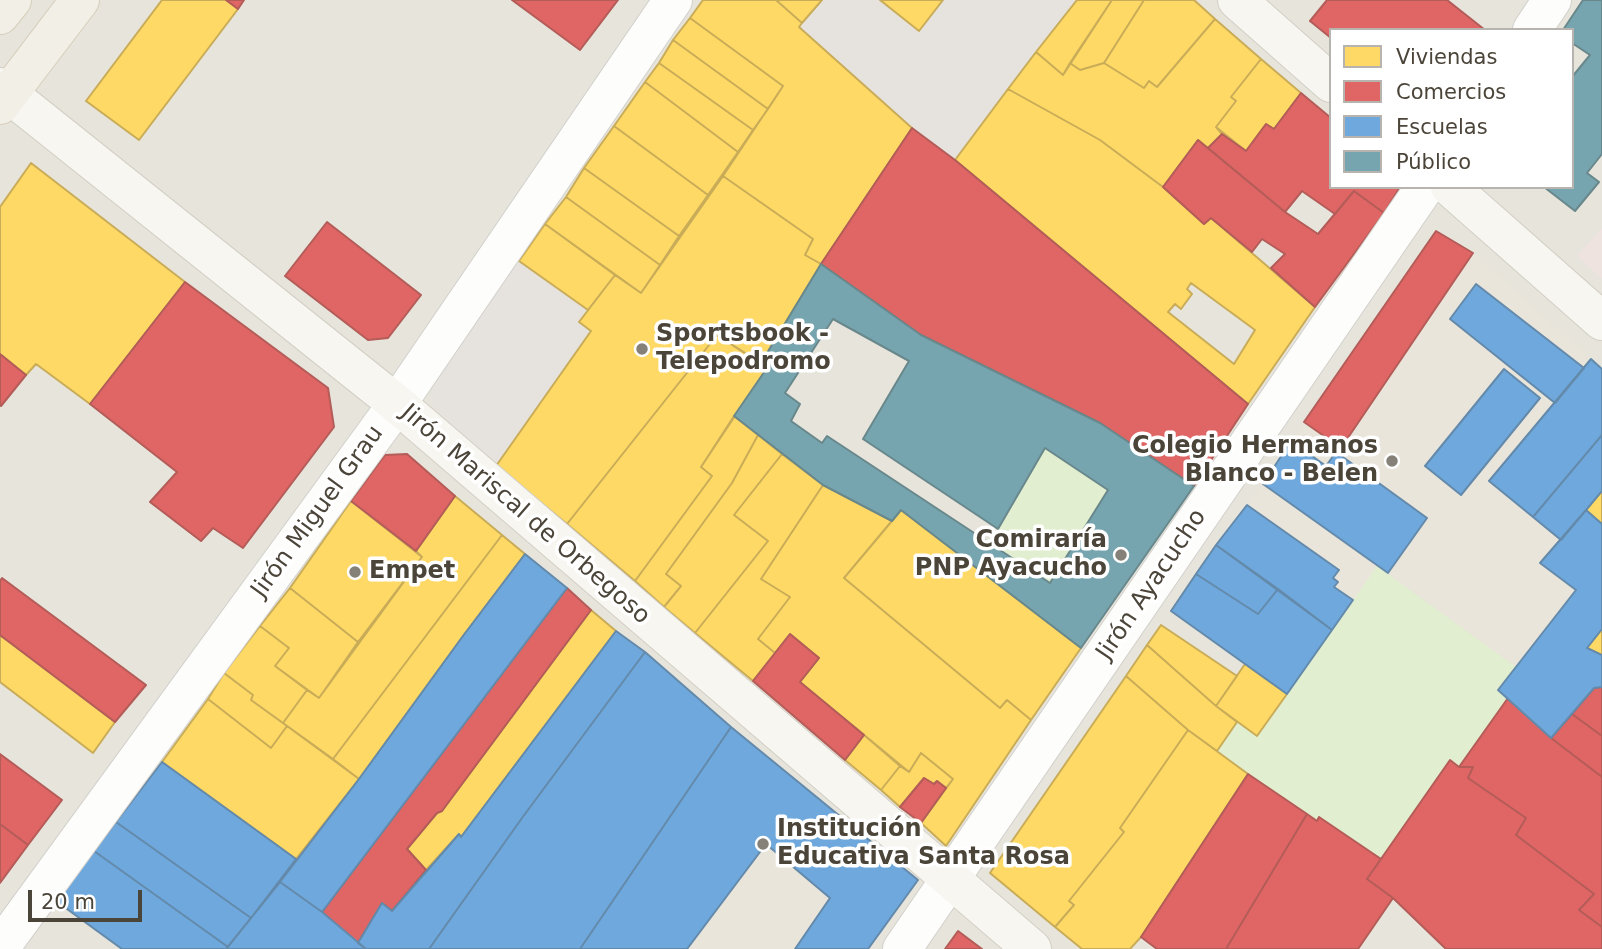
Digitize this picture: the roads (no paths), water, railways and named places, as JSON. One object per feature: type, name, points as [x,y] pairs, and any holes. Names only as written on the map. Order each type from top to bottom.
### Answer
[{"type":"main road","points":[[0,15],[12,0]]},
{"type":"main road","points":[[3,95],[80,0]]},
{"type":"street","name":"Jirón Miguel Grau","points":[[0,948],[397,404],[673,0]]},
{"type":"street","points":[[1237,0],[1329,81]]},
{"type":"street","points":[[1533,28],[1552,0]]},
{"type":"street","name":"Jirón Mariscal de Orbegoso","points":[[3,95],[397,404],[1032,949]]},
{"type":"street","name":"Jirón Ayacucho","points":[[902,949],[1424,189]]},
{"type":"street","points":[[1452,189],[1602,321]]},
{"type":"place","name":"Sportsbook - Telepodromo","points":[[642,349]]},
{"type":"place","name":"Colegio Hermanos Blanco - Belen","points":[[1392,461]]},
{"type":"place","name":"Comiraría PNP Ayacucho","points":[[1121,555]]},
{"type":"place","name":"Empet","points":[[355,572]]},
{"type":"place","name":"Institución Educativa Santa Rosa","points":[[763,844]]}]
